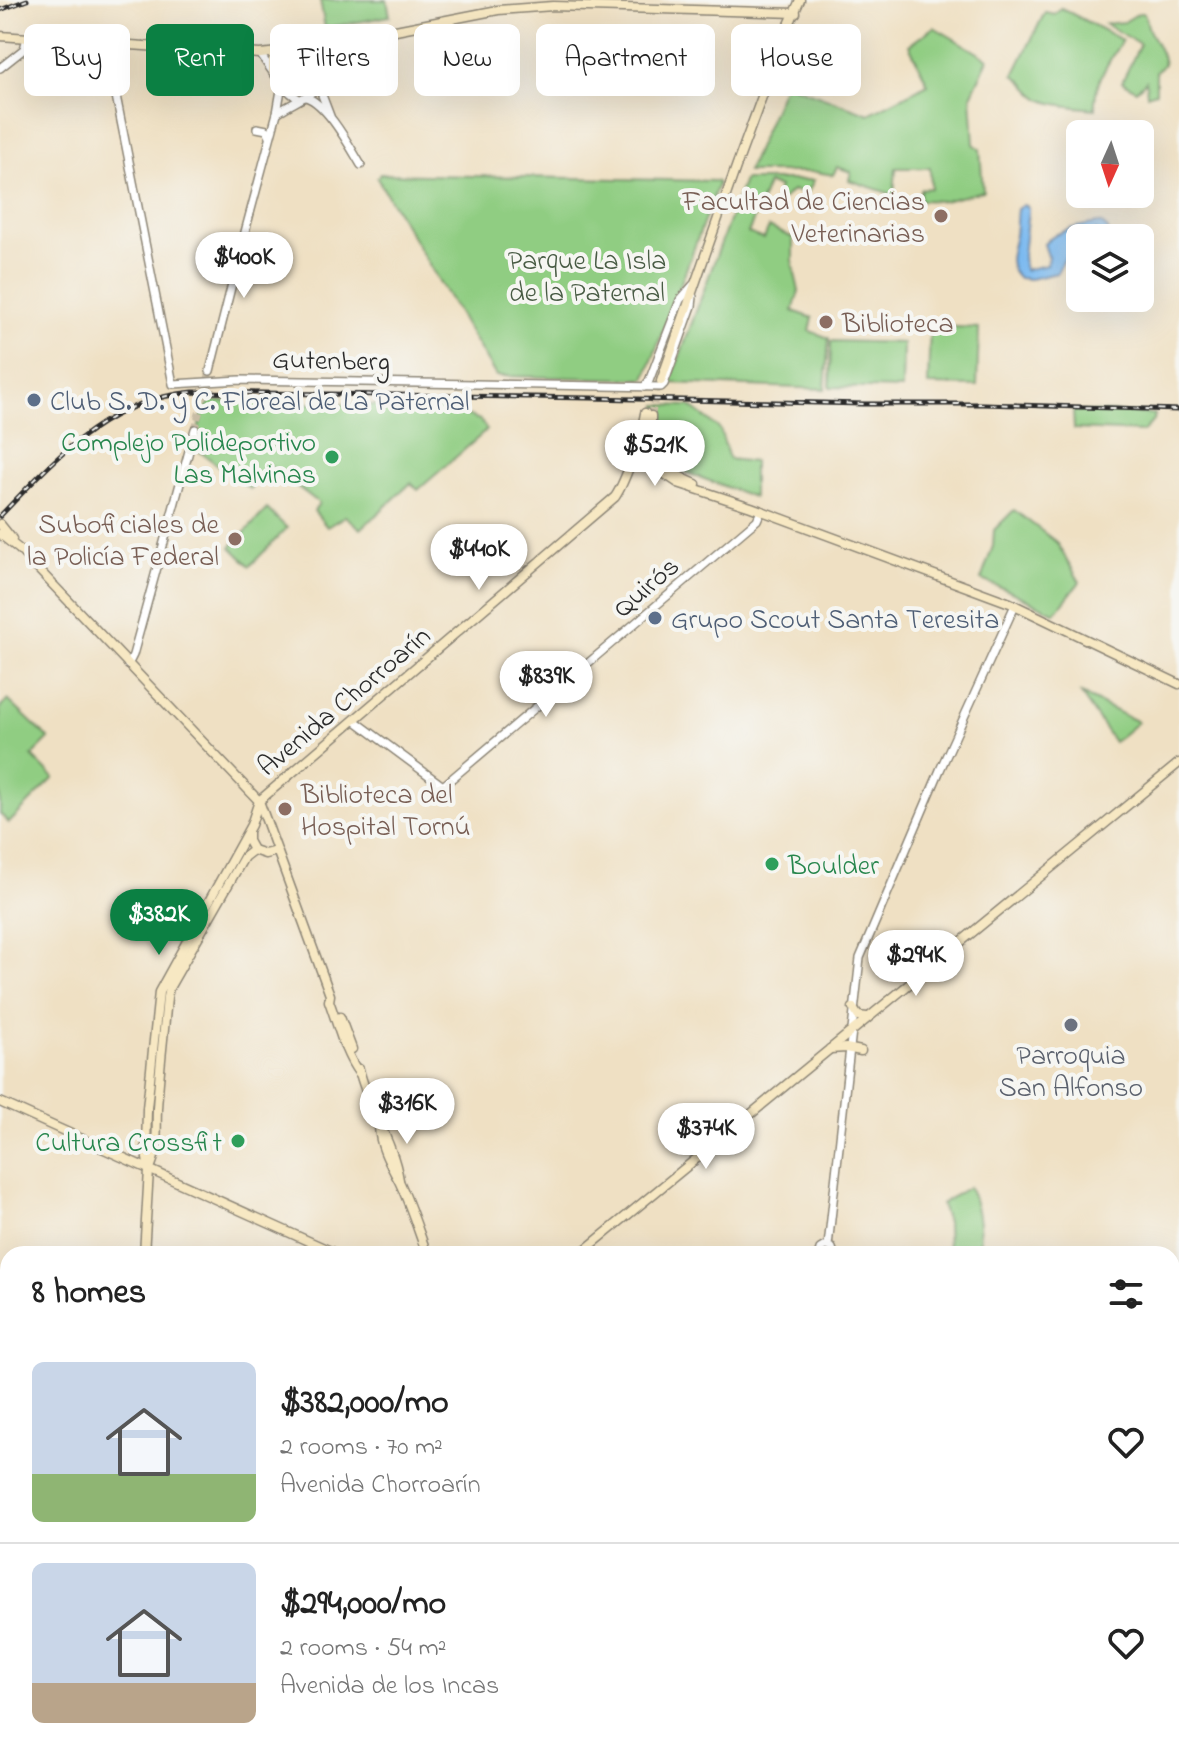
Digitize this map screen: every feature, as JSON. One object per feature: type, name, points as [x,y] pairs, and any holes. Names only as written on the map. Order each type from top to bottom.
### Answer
[{"type":"main road","points":[[654,383],[695,283],[800,0]]},
{"type":"main road","points":[[398,30],[498,10],[540,6],[796,13]]},
{"type":"main road","points":[[0,36],[24,38]]},
{"type":"main road","points":[[130,46],[270,53]]},
{"type":"main road","name":"Avenida Chorroarín","points":[[144,1246],[149,1170],[155,1152],[169,988],[254,819],[259,801],[615,497],[647,416],[652,445],[663,467],[677,476],[761,511]]},
{"type":"main road","points":[[761,511],[1015,605],[1179,684]]},
{"type":"main road","points":[[0,524],[19,549],[259,801],[359,1073],[387,1138],[424,1246]]},
{"type":"main road","points":[[0,534],[19,549]]},
{"type":"main road","points":[[590,1246],[1179,763]]},
{"type":"main road","points":[[248,831],[248,841],[253,850],[265,854],[277,851]]},
{"type":"main road","name":"Avenida Chorroarín","points":[[217,895],[244,857],[253,850]]},
{"type":"main road","points":[[853,1008],[858,1016],[868,1017]]},
{"type":"main road","points":[[829,1050],[861,1051]]},
{"type":"main road","points":[[0,1102],[319,1246]]},
{"type":"street","points":[[0,68],[24,49]]},
{"type":"street","points":[[260,54],[270,67]]},
{"type":"street","name":"Gutenberg","points":[[116,96],[173,384],[240,380],[654,383]]},
{"type":"street","points":[[210,371],[280,96]]},
{"type":"street","points":[[296,96],[314,100],[330,116]]},
{"type":"street","points":[[277,113],[307,96]]},
{"type":"street","points":[[322,96],[330,116],[361,165]]},
{"type":"street","points":[[257,128],[267,130],[271,138]]},
{"type":"street","points":[[128,665],[195,429]]},
{"type":"street","name":"Quirós","points":[[354,720],[443,786],[757,520],[761,511]]},
{"type":"street","points":[[828,1246],[861,952],[1015,605]]},
{"type":"green space","points":[[320,0],[387,0],[390,16],[347,24],[324,24]]},
{"type":"green space","points":[[1061,8],[1122,40],[1099,82],[1095,109],[1043,100],[1014,75],[1045,12],[1054,14]]},
{"type":"green space","points":[[1144,13],[1164,64],[1156,71],[1156,92],[1147,95],[1146,81],[1136,90],[1122,82],[1140,44],[1105,24],[1124,22]]},
{"type":"green space","points":[[934,27],[988,59],[971,96],[974,144],[980,149],[983,191],[944,201],[920,200],[920,189],[931,188],[930,168],[896,168],[894,195],[849,180],[851,172],[837,167],[833,175],[816,172],[747,172],[779,96],[820,96],[869,114],[928,84],[909,45]]},
{"type":"green space","name":"Parque La Isla de la Paternal","points":[[380,174],[716,181],[718,184],[645,379],[496,376],[377,178]]},
{"type":"green space","points":[[744,180],[814,180],[807,194],[793,190],[782,200],[775,198],[779,187],[768,184],[748,233],[764,239],[769,227],[793,238],[793,265],[799,291],[793,311],[813,318],[810,331],[829,338],[825,389],[670,383]]},
{"type":"green space","points":[[930,326],[979,328],[977,386],[928,385]]},
{"type":"green space","points":[[831,341],[903,343],[902,389],[830,387]]},
{"type":"green space","name":"Complejo Polideportivo Las Malvinas","points":[[211,401],[447,407],[480,420],[487,430],[418,490],[411,483],[361,529],[345,516],[327,527],[314,511],[319,503],[270,466],[250,489],[195,448],[202,417]]},
{"type":"green space","points":[[658,405],[690,406],[720,429],[729,459],[753,462],[753,497],[671,464],[658,442]]},
{"type":"green space","points":[[1073,411],[1155,414],[1154,420],[1143,432],[1074,429]]},
{"type":"green space","points":[[267,509],[287,528],[250,566],[231,547]]},
{"type":"green space","points":[[1014,510],[1056,542],[1080,582],[1055,613],[981,580],[993,546],[994,530]]},
{"type":"green space","points":[[1081,694],[1138,722],[1114,742]]},
{"type":"green space","points":[[8,700],[49,739],[32,756],[54,778],[9,823],[0,814],[0,708]]},
{"type":"green space","points":[[969,1187],[978,1218],[980,1246],[948,1246],[947,1222],[941,1204]]},
{"type":"water","points":[[1023,205],[1028,207],[1024,270],[1047,265],[1044,244],[1066,231],[1066,256],[1057,273],[1030,279],[1019,278],[1014,273],[1010,257],[1017,209]]},
{"type":"tunnel","points":[[195,429],[210,371]]},
{"type":"tunnel","points":[[651,416],[660,383]]},
{"type":"railway","points":[[0,10],[27,0]]},
{"type":"railway","points":[[0,516],[63,453],[109,419],[134,406],[193,392],[982,404],[1179,410]]},
{"type":"place","name":"Facultad de Ciencias Veterinarias","points":[[941,216]]},
{"type":"place","name":"Biblioteca","points":[[826,322]]},
{"type":"place","name":"Club S. D. y C. Floreal de La Paternal","points":[[34,400]]},
{"type":"place","name":"Complejo Polideportivo Las Malvinas","points":[[332,457]]},
{"type":"place","name":"Suboficiales de la Policía Federal","points":[[235,539]]},
{"type":"place","name":"Grupo Scout Santa Teresita","points":[[655,618]]},
{"type":"place","name":"Biblioteca del Hospital Tornú","points":[[285,809]]},
{"type":"place","name":"Boulder","points":[[772,864]]},
{"type":"place","name":"Parroquia San Alfonso","points":[[1071,1025]]},
{"type":"place","name":"Cultura Crossfit","points":[[238,1141]]}]
